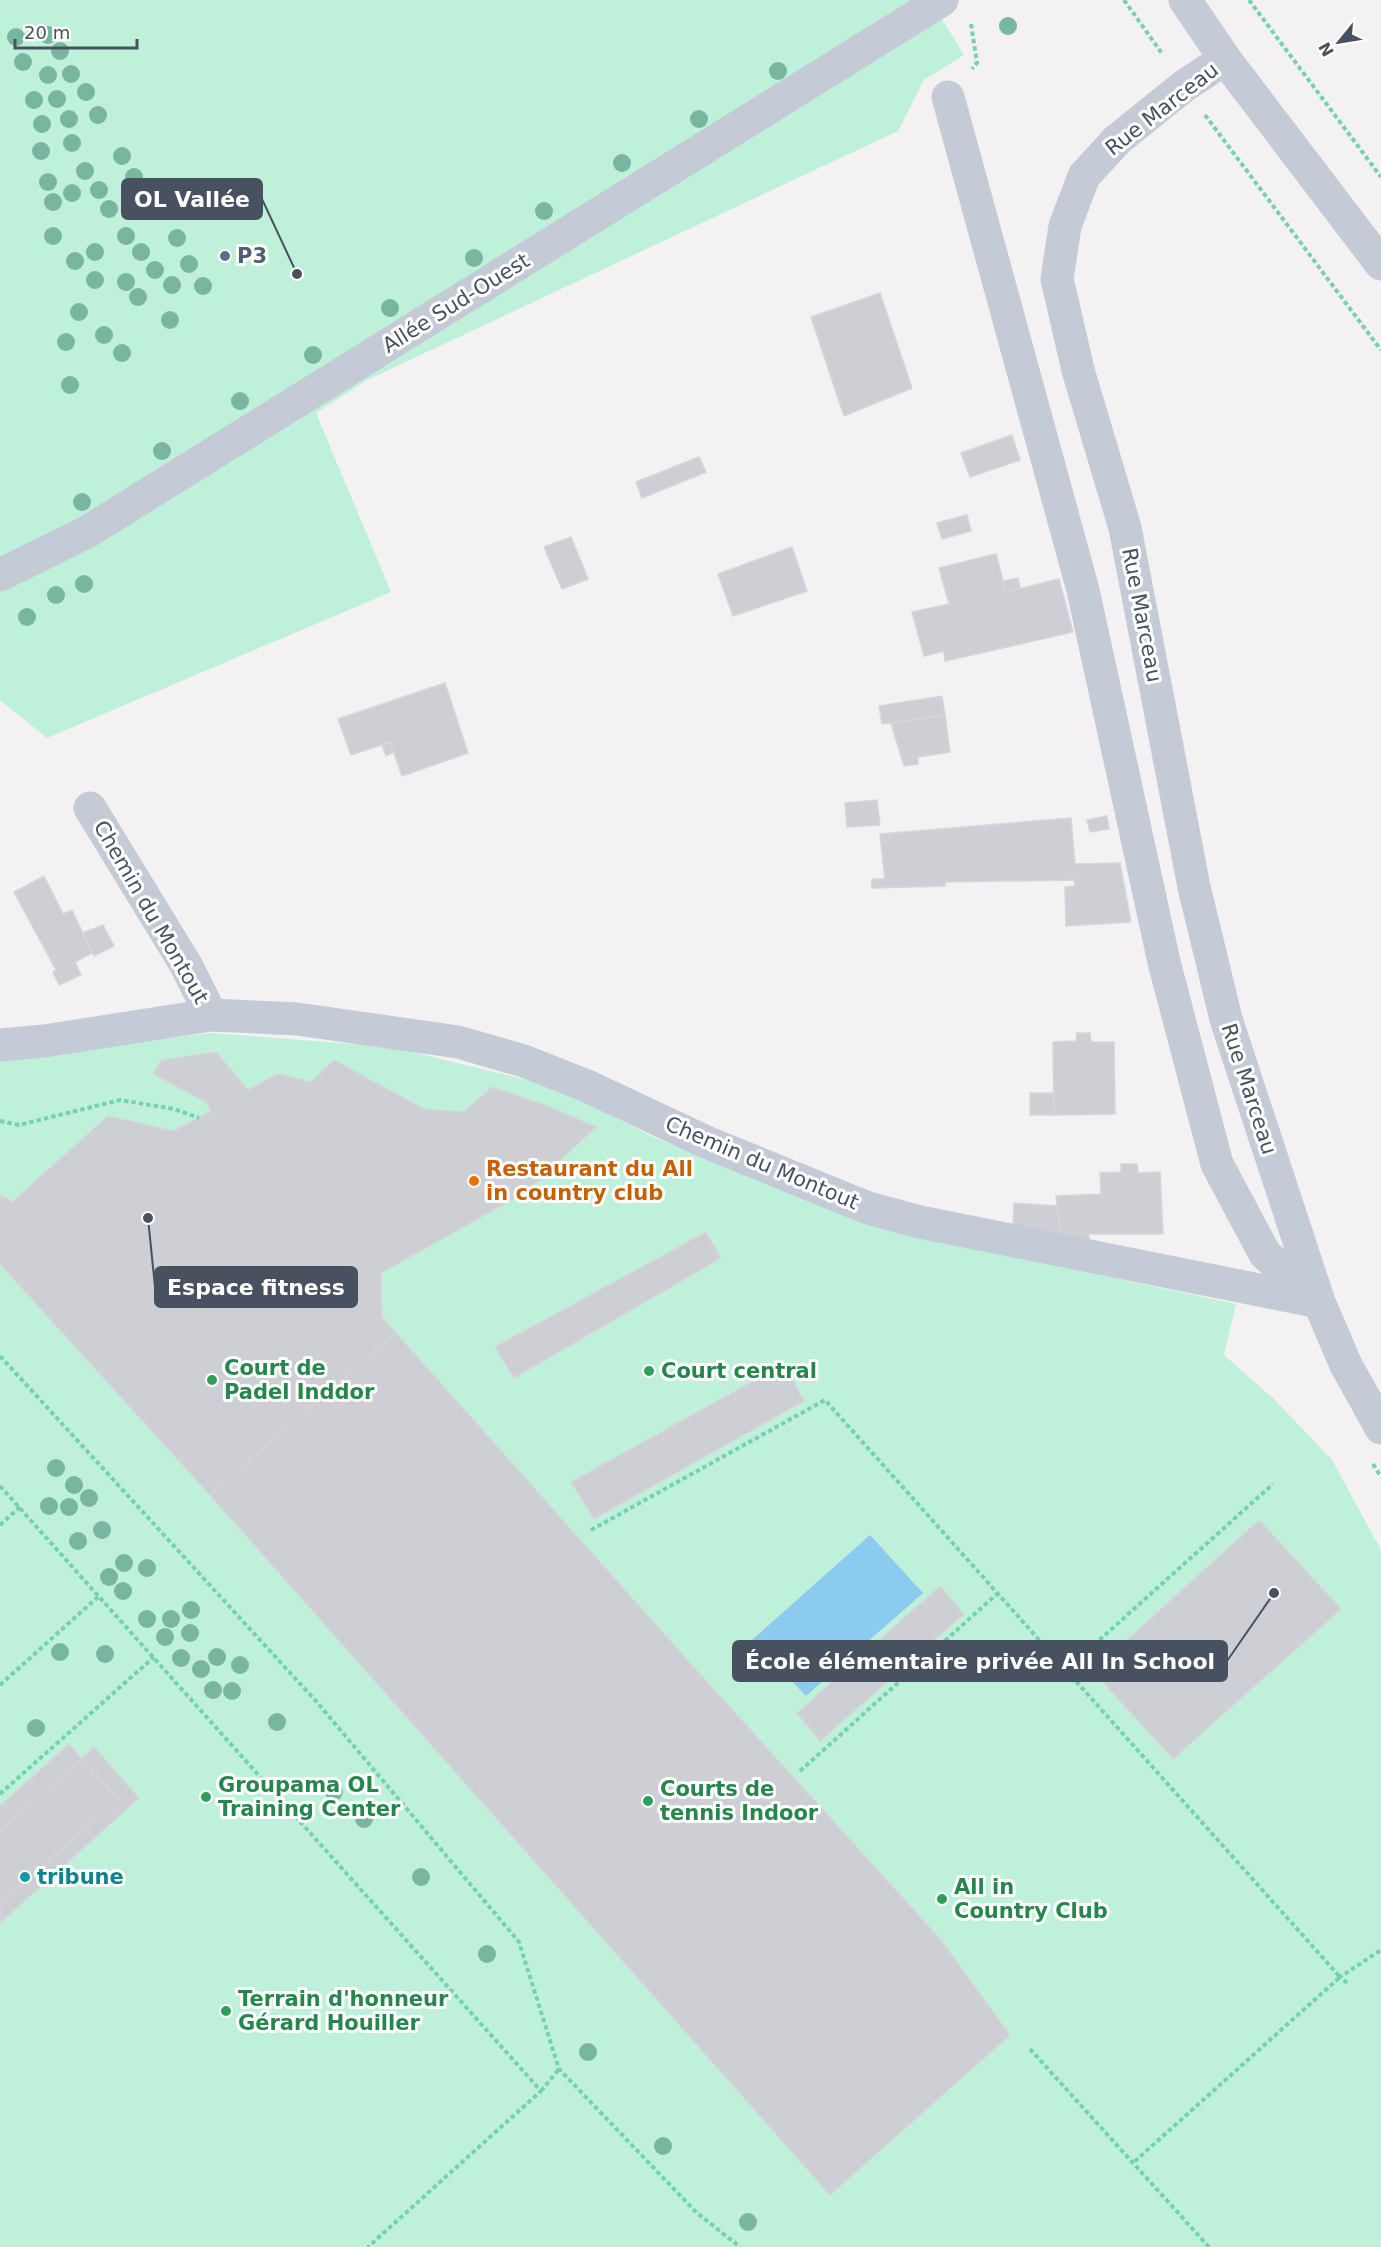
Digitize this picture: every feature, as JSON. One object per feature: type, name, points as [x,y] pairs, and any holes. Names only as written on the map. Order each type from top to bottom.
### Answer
[{"type":"street","name":"Allée Sud-Ouest","points":[[0,576],[87,532],[900,11],[942,0]]},
{"type":"street","name":"Rue Marceau","points":[[1185,0],[1226,59],[1184,86],[1117,140],[1084,176],[1065,226],[1057,279],[1078,370],[1125,528],[1194,887],[1226,1019],[1319,1302],[1346,1365],[1381,1428]]},
{"type":"street","points":[[1226,59],[1381,264]]},
{"type":"street","name":"Rue Marceau","points":[[948,97],[1083,590],[1164,962],[1217,1164],[1265,1254],[1319,1302]]},
{"type":"street","name":"Chemin du Montout","points":[[90,808],[186,965],[211,1016]]},
{"type":"street","name":"Chemin du Montout","points":[[0,1044],[44,1041],[211,1016],[297,1019],[458,1042],[524,1062],[587,1086],[706,1143],[868,1208],[920,1222],[1319,1302]]},
{"type":"path","points":[[1125,0],[1184,86],[1381,350]]},
{"type":"path","points":[[1249,0],[1381,177]]},
{"type":"path","points":[[948,97],[977,63],[970,21]]},
{"type":"path","points":[[0,1121],[19,1125],[120,1100],[174,1108],[199,1118]]},
{"type":"path","points":[[0,1356],[315,1700],[519,1942],[559,2069],[696,2212],[740,2247]]},
{"type":"path","points":[[591,1530],[825,1400],[1347,1983]]},
{"type":"path","points":[[1066,1670],[1273,1484]]},
{"type":"path","points":[[0,1485],[541,2091]]},
{"type":"path","points":[[0,1525],[20,1508]]},
{"type":"path","points":[[800,1771],[998,1594]]},
{"type":"path","points":[[0,1685],[99,1596]]},
{"type":"path","points":[[0,1794],[154,1657]]},
{"type":"path","points":[[1133,2163],[1340,1977],[1381,1950]]},
{"type":"path","points":[[1030,2049],[1209,2247]]},
{"type":"path","points":[[368,2247],[541,2091],[559,2069]]},
{"type":"green space","points":[[0,0],[930,0],[964,55],[924,80],[898,131],[367,380],[316,413],[391,592],[47,738],[0,700]]},
{"type":"green space","name":"All in Country Club","points":[[212,1033],[391,1047],[556,1087],[651,1136],[871,1226],[1236,1304],[1224,1355],[1275,1400],[1332,1460],[1381,1550],[1381,2247],[0,2247],[0,1057]]},
{"type":"water","points":[[870,1535],[923,1593],[806,1696],[752,1640]]},
{"type":"building","points":[[880,293],[912,388],[844,416],[811,317]]},
{"type":"building","points":[[1012,435],[1020,460],[970,477],[961,453]]},
{"type":"building","points":[[699,457],[706,472],[642,498],[636,482]]},
{"type":"building","points":[[967,515],[971,531],[942,539],[937,523]]},
{"type":"building","points":[[571,537],[588,579],[562,589],[544,547]]},
{"type":"building","points":[[792,547],[807,591],[733,616],[718,574]]},
{"type":"building","points":[[996,554],[1006,592],[1059,579],[1073,632],[945,661],[944,651],[924,656],[912,612],[949,604],[939,568]]},
{"type":"building","points":[[1018,578],[1020,588],[1006,592],[1003,581]]},
{"type":"building","points":[[445,683],[468,753],[402,776],[390,742],[351,755],[338,719]]},
{"type":"building","points":[[942,696],[945,715],[882,724],[879,706]]},
{"type":"building","points":[[945,715],[950,752],[918,757],[918,764],[904,766],[891,723]]},
{"type":"building","points":[[390,742],[394,752],[386,756],[382,745]]},
{"type":"building","points":[[877,800],[880,825],[847,827],[845,803]]},
{"type":"building","points":[[1107,816],[1109,829],[1090,832],[1087,820]]},
{"type":"building","points":[[1071,818],[1075,864],[1120,863],[1131,922],[1066,926],[1065,887],[1075,886],[1074,880],[945,882],[945,886],[872,888],[872,879],[885,879],[880,834]]},
{"type":"building","points":[[44,876],[63,914],[72,910],[92,953],[75,962],[81,975],[59,985],[53,972],[56,970],[14,892]]},
{"type":"building","points":[[103,925],[114,946],[94,956],[83,933]]},
{"type":"building","points":[[1077,1033],[1090,1033],[1091,1042],[1114,1042],[1115,1114],[1054,1115],[1053,1042],[1076,1041]]},
{"type":"building","points":[[216,1052],[248,1090],[278,1074],[311,1082],[334,1060],[424,1109],[464,1112],[492,1087],[550,1107],[596,1127],[526,1192],[381,1273],[382,1317],[396,1333],[210,1495],[0,1264],[0,1195],[12,1202],[108,1116],[174,1131],[211,1111],[206,1102],[153,1074],[162,1060]]},
{"type":"building","points":[[1030,1093],[1054,1093],[1054,1115],[1030,1115]]},
{"type":"building","points":[[1121,1164],[1137,1164],[1138,1173],[1160,1172],[1163,1234],[1089,1234],[1089,1244],[1061,1237],[1056,1196],[1101,1194],[1100,1173],[1121,1172]]},
{"type":"building","points":[[1014,1203],[1057,1206],[1061,1237],[1013,1228]]},
{"type":"building","points":[[706,1232],[721,1258],[514,1378],[495,1347]]},
{"type":"building","name":"Courts de tennis Indoor","points":[[396,1333],[940,1939],[1010,2035],[830,2195],[210,1495]]},
{"type":"building","points":[[784,1364],[804,1401],[594,1519],[571,1482]]},
{"type":"building","points":[[1259,1520],[1341,1609],[1173,1759],[1093,1671]]},
{"type":"building","points":[[940,1586],[964,1614],[820,1741],[797,1713]]},
{"type":"building","name":"tribune","points":[[69,1744],[118,1799],[0,1905],[0,1806]]},
{"type":"building","name":"tribune","points":[[94,1747],[139,1798],[0,1923],[0,1832]]},
{"type":"place","name":"P3","points":[[225,256]]},
{"type":"place","name":"OL Vallée","points":[[297,274]]},
{"type":"place","name":"Restaurant du All in country club","points":[[474,1181]]},
{"type":"place","name":"Espace fitness","points":[[148,1218]]},
{"type":"place","name":"Court central","points":[[649,1371]]},
{"type":"place","name":"Court de Padel Inddor","points":[[212,1380]]},
{"type":"place","name":"École élémentaire privée All In School","points":[[1274,1593]]},
{"type":"place","name":"Groupama OL Training Center","points":[[206,1797]]},
{"type":"place","name":"Courts de tennis Indoor","points":[[648,1801]]},
{"type":"place","name":"tribune","points":[[25,1877]]},
{"type":"place","name":"All in Country Club","points":[[942,1899]]},
{"type":"place","name":"Terrain d'honneur Gérard Houiller","points":[[226,2011]]}]
